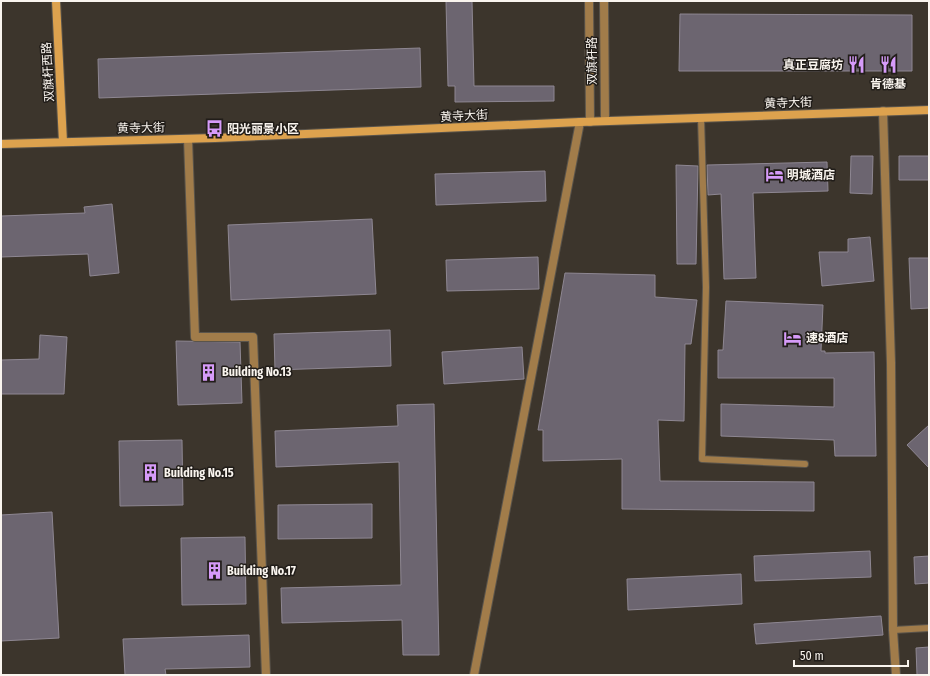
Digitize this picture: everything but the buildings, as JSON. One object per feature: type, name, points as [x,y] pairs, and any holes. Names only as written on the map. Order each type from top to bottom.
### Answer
[{"type":"street","name":"双旗杆西路","points":[[56,1],[63,142]]},
{"type":"street","points":[[589,1],[590,122]]},
{"type":"street","name":"双旗杆路","points":[[604,1],[604,121]]},
{"type":"street","name":"黄寺大街","points":[[1,144],[188,139],[604,121],[929,110]]},
{"type":"street","points":[[883,111],[891,363],[893,630],[896,675]]},
{"type":"street","points":[[474,675],[580,122]]},
{"type":"street","points":[[188,139],[195,338],[253,337],[266,675]]},
{"type":"lane","points":[[701,118],[706,287],[702,460],[805,464]]},
{"type":"lane","points":[[893,630],[929,628]]},
{"type":"place","name":"真正豆腐坊","points":[[856,65]]},
{"type":"place","name":"肯德基","points":[[888,65]]},
{"type":"place","name":"阳光丽景小区","points":[[214,129]]},
{"type":"place","name":"明城酒店","points":[[774,175]]},
{"type":"place","name":"速8酒店","points":[[793,338]]},
{"type":"place","name":"Building No.13","points":[[209,372]]},
{"type":"place","name":"Building No.15","points":[[151,473]]},
{"type":"place","name":"Building No.17","points":[[214,571]]}]
